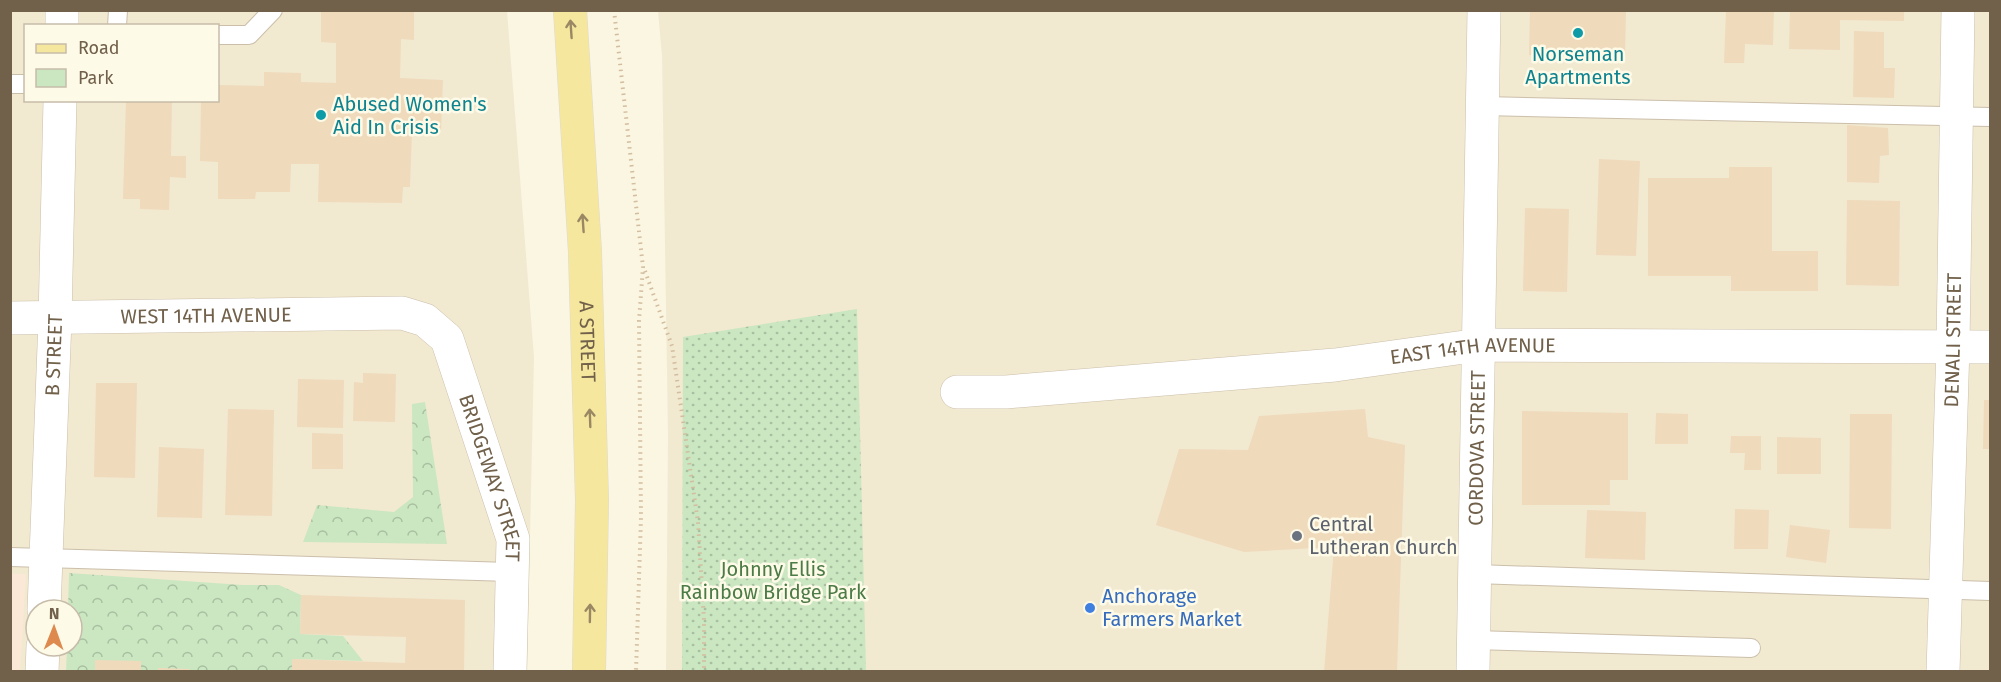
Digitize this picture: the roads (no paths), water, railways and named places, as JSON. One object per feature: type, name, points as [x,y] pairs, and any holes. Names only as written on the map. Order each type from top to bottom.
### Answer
[{"type":"main road","name":"A STREET","points":[[570,10],[586,276],[592,500],[589,672]]},
{"type":"street","name":"CORDOVA STREET","points":[[1473,656],[1484,10]]},
{"type":"street","name":"DENALI STREET","points":[[1943,672],[1953,346],[1958,10]]},
{"type":"street","name":"B STREET","points":[[44,598],[55,319],[60,102]]},
{"type":"street","name":"WEST 14TH AVENUE","points":[[10,318],[402,313]]},
{"type":"street","name":"BRIDGEWAY STREET","points":[[402,313],[425,320],[447,339],[513,539],[510,672]]},
{"type":"street","name":"EAST 14TH AVENUE","points":[[957,392],[1006,392],[1335,365],[1479,345],[1990,347]]},
{"type":"lane","points":[[219,35],[249,35],[273,10]]},
{"type":"lane","points":[[1483,106],[1990,117]]},
{"type":"lane","points":[[10,557],[512,572]]},
{"type":"lane","points":[[1475,574],[1990,591]]},
{"type":"lane","points":[[1473,656],[1751,648]]},
{"type":"place","name":"Norseman Apartments","points":[[1578,33]]},
{"type":"place","name":"Abused Women's Aid In Crisis","points":[[321,115]]},
{"type":"place","name":"Central Lutheran Church","points":[[1297,536]]},
{"type":"place","name":"Anchorage Farmers Market","points":[[1090,608]]},
{"type":"park label","name":"Johnny Ellis Rainbow Bridge Park","points":[[773,580]]}]
